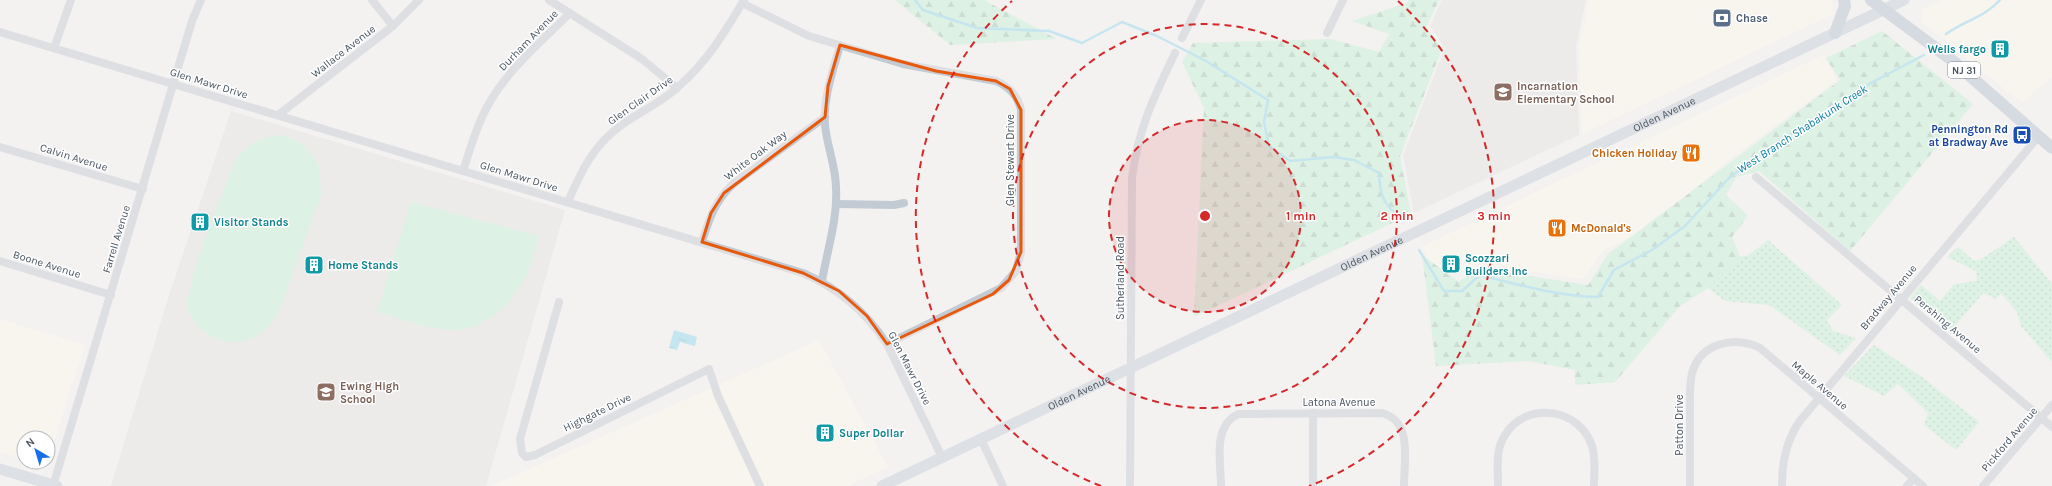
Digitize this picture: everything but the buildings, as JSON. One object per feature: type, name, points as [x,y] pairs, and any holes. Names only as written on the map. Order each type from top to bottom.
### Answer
[{"type":"main road","points":[[1836,33],[1845,6],[1844,0]]},
{"type":"main road","name":"NJ 31","points":[[1871,0],[1953,61],[2052,148]]},
{"type":"main road","name":"Olden Avenue","points":[[882,486],[1904,0]]},
{"type":"main road","points":[[0,469],[54,486]]},
{"type":"street","points":[[54,48],[71,0]]},
{"type":"street","name":"Farrell Avenue","points":[[54,486],[192,21],[201,0]]},
{"type":"street","points":[[372,0],[393,26]]},
{"type":"street","name":"Wallace Avenue","points":[[278,115],[393,26],[419,0]]},
{"type":"street","points":[[548,0],[642,60],[677,88]]},
{"type":"street","points":[[1182,38],[1201,0]]},
{"type":"street","points":[[1328,32],[1343,0]]},
{"type":"street","name":"Glen Stewart Drive","points":[[743,2],[792,29],[840,45],[930,70],[1004,84],[1015,95],[1021,110],[1021,252],[1016,271],[1006,284],[993,294],[887,344]]},
{"type":"street","name":"Glen Clair Drive","points":[[568,202],[582,168],[600,143],[623,123],[655,105],[677,88],[706,59],[721,40],[743,2]]},
{"type":"street","name":"Durham Avenue","points":[[463,171],[480,123],[496,92],[519,63],[570,13]]},
{"type":"street","name":"Glen Mawr Drive","points":[[0,32],[702,242],[803,273],[822,281],[854,304],[878,329],[887,344],[942,457]]},
{"type":"street","points":[[822,281],[836,204],[835,174],[827,141],[825,117],[828,86],[840,45]]},
{"type":"street","name":"Sutherland Road","points":[[1130,486],[1132,178],[1138,138],[1148,112],[1176,53]]},
{"type":"street","name":"White Oak Way","points":[[702,242],[711,213],[724,193],[825,117]]},
{"type":"street","name":"Bradway Avenue","points":[[1782,486],[1783,463],[1788,442],[1799,422],[1818,397],[2039,136]]},
{"type":"street","name":"Calvin Avenue","points":[[0,146],[143,189]]},
{"type":"street","name":"Pershing Avenue","points":[[1756,177],[2052,427]]},
{"type":"street","points":[[836,204],[894,205],[904,202]]},
{"type":"street","name":"Boone Avenue","points":[[0,261],[111,295]]},
{"type":"street","name":"Highgate Drive","points":[[559,302],[520,439],[522,453],[526,457],[536,455],[709,369],[718,396],[760,486]]},
{"type":"street","name":"Maple Avenue","points":[[1695,365],[1702,356],[1716,346],[1732,341],[1751,344],[1760,348],[1923,486]]},
{"type":"street","name":"Patton Drive","points":[[1690,486],[1690,387],[1695,365]]},
{"type":"street","name":"Pickford Avenue","points":[[1983,486],[2052,405]]},
{"type":"street","points":[[1498,486],[1498,455],[1504,435],[1517,421],[1525,416],[1546,412],[1566,416],[1582,428],[1588,436],[1594,455],[1594,486]]},
{"type":"street","name":"Latona Avenue","points":[[1221,486],[1221,436],[1226,422],[1245,413],[1382,413],[1395,418],[1403,431],[1404,486]]},
{"type":"street","points":[[1313,413],[1313,486]]},
{"type":"street","points":[[981,439],[1003,486]]},
{"type":"street","points":[[1907,486],[1914,478]]},
{"type":"highlighted area","points":[[840,45],[936,71],[996,81],[1010,89],[1021,110],[1021,252],[1009,280],[993,294],[887,344],[867,316],[839,291],[803,273],[702,242],[711,213],[724,193],[825,117],[828,86]]},
{"type":"shaded area","name":"Incarnation Elementary School","points":[[1442,0],[1586,0],[1576,46],[1579,135],[1414,213],[1403,155],[1445,48],[1430,26]]},
{"type":"shaded area","points":[[1589,0],[1832,0],[1833,14],[1582,134],[1579,46]]},
{"type":"shaded area","points":[[1942,0],[2052,0],[2052,77],[2022,103],[1920,21],[1923,9]]},
{"type":"shaded area","points":[[1823,55],[1837,80],[1729,160],[1645,230],[1603,251],[1583,279],[1479,264],[1442,279],[1421,247]]},
{"type":"shaded area","name":"Ewing High School","points":[[231,111],[565,210],[486,486],[111,486],[168,298]]},
{"type":"shaded area","points":[[0,319],[85,345],[56,436],[56,430],[16,430],[16,457],[0,452]]},
{"type":"shaded area","points":[[819,340],[888,467],[847,486],[491,486]]},
{"type":"green space","points":[[895,0],[984,0],[1057,39],[950,45]]},
{"type":"green space","points":[[1409,0],[1439,0],[1426,27],[1442,49],[1400,156],[1411,214],[1194,317],[1204,108],[1182,62],[1193,43],[1331,39],[1379,52],[1389,34],[1352,21],[1407,3]]},
{"type":"green space","points":[[1882,31],[1973,104],[1850,251],[1759,171],[1736,177],[1726,195],[1748,216],[1732,237],[1740,257],[1708,288],[1680,306],[1615,382],[1575,385],[1575,370],[1528,361],[1436,366],[1422,255],[1459,282],[1477,268],[1588,285],[1608,254],[1840,80],[1826,58]]},
{"type":"green space","points":[[282,135],[299,142],[309,150],[320,169],[321,195],[278,314],[263,331],[251,339],[236,342],[222,341],[203,331],[190,315],[188,308],[188,296],[198,259],[234,163],[249,146],[254,143],[266,138]]},
{"type":"green space","points":[[411,202],[539,236],[530,268],[522,283],[507,303],[488,320],[464,329],[452,330],[424,326],[377,312]]},
{"type":"green space","points":[[2014,237],[2052,284],[2052,362],[2021,326],[2017,312],[2001,293],[1996,299],[1983,293],[1949,333],[1910,298],[1921,285],[1940,301],[1954,284],[1977,281],[1976,271],[1947,257],[1958,247],[1974,261],[1983,258]]},
{"type":"green space","points":[[1768,240],[1842,305],[1827,320],[1833,331],[1856,338],[1840,355],[1769,305],[1725,301],[1708,288],[1740,257],[1749,255]]},
{"type":"green space","points":[[1874,345],[1922,377],[1979,422],[1956,450],[1924,425],[1928,413],[1898,384],[1884,396],[1844,376]]},
{"type":"water","points":[[674,330],[697,337],[695,346],[680,342],[677,350],[669,348]]},
{"type":"waterway","name":"West Branch Shabakunk Creek","points":[[915,0],[923,10],[977,28],[1049,31],[1082,43],[1122,22],[1157,36],[1206,61],[1268,100],[1264,122],[1269,146],[1290,161],[1333,157],[1354,160],[1379,173],[1380,189],[1384,200],[1391,210],[1403,221]]},
{"type":"waterway","name":"West Branch Shabakunk Creek","points":[[1946,34],[1988,11],[2000,0]]},
{"type":"waterway","name":"West Branch Shabakunk Creek","points":[[1419,250],[1444,291],[1462,291],[1480,275],[1568,295],[1598,297],[1614,270],[1652,250],[1685,226],[1729,178],[1766,150],[1871,83],[1924,55]]},
{"type":"place","name":"Chase","points":[[1722,18]]},
{"type":"place","name":"Wells fargo","points":[[2000,49]]},
{"type":"place","name":"Incarnation Elementary School","points":[[1503,92]]},
{"type":"place","name":"Pennington Rd at Bradway Ave","points":[[2022,135]]},
{"type":"place","name":"Chicken Holiday","points":[[1691,153]]},
{"type":"place","name":"Visitor Stands","points":[[200,222]]},
{"type":"place","name":"McDonald's","points":[[1557,228]]},
{"type":"place","name":"Scozzari Builders Inc","points":[[1451,264]]},
{"type":"place","name":"Home Stands","points":[[314,265]]},
{"type":"place","name":"Ewing High School","points":[[326,392]]},
{"type":"place","name":"Super Dollar","points":[[825,433]]}]
